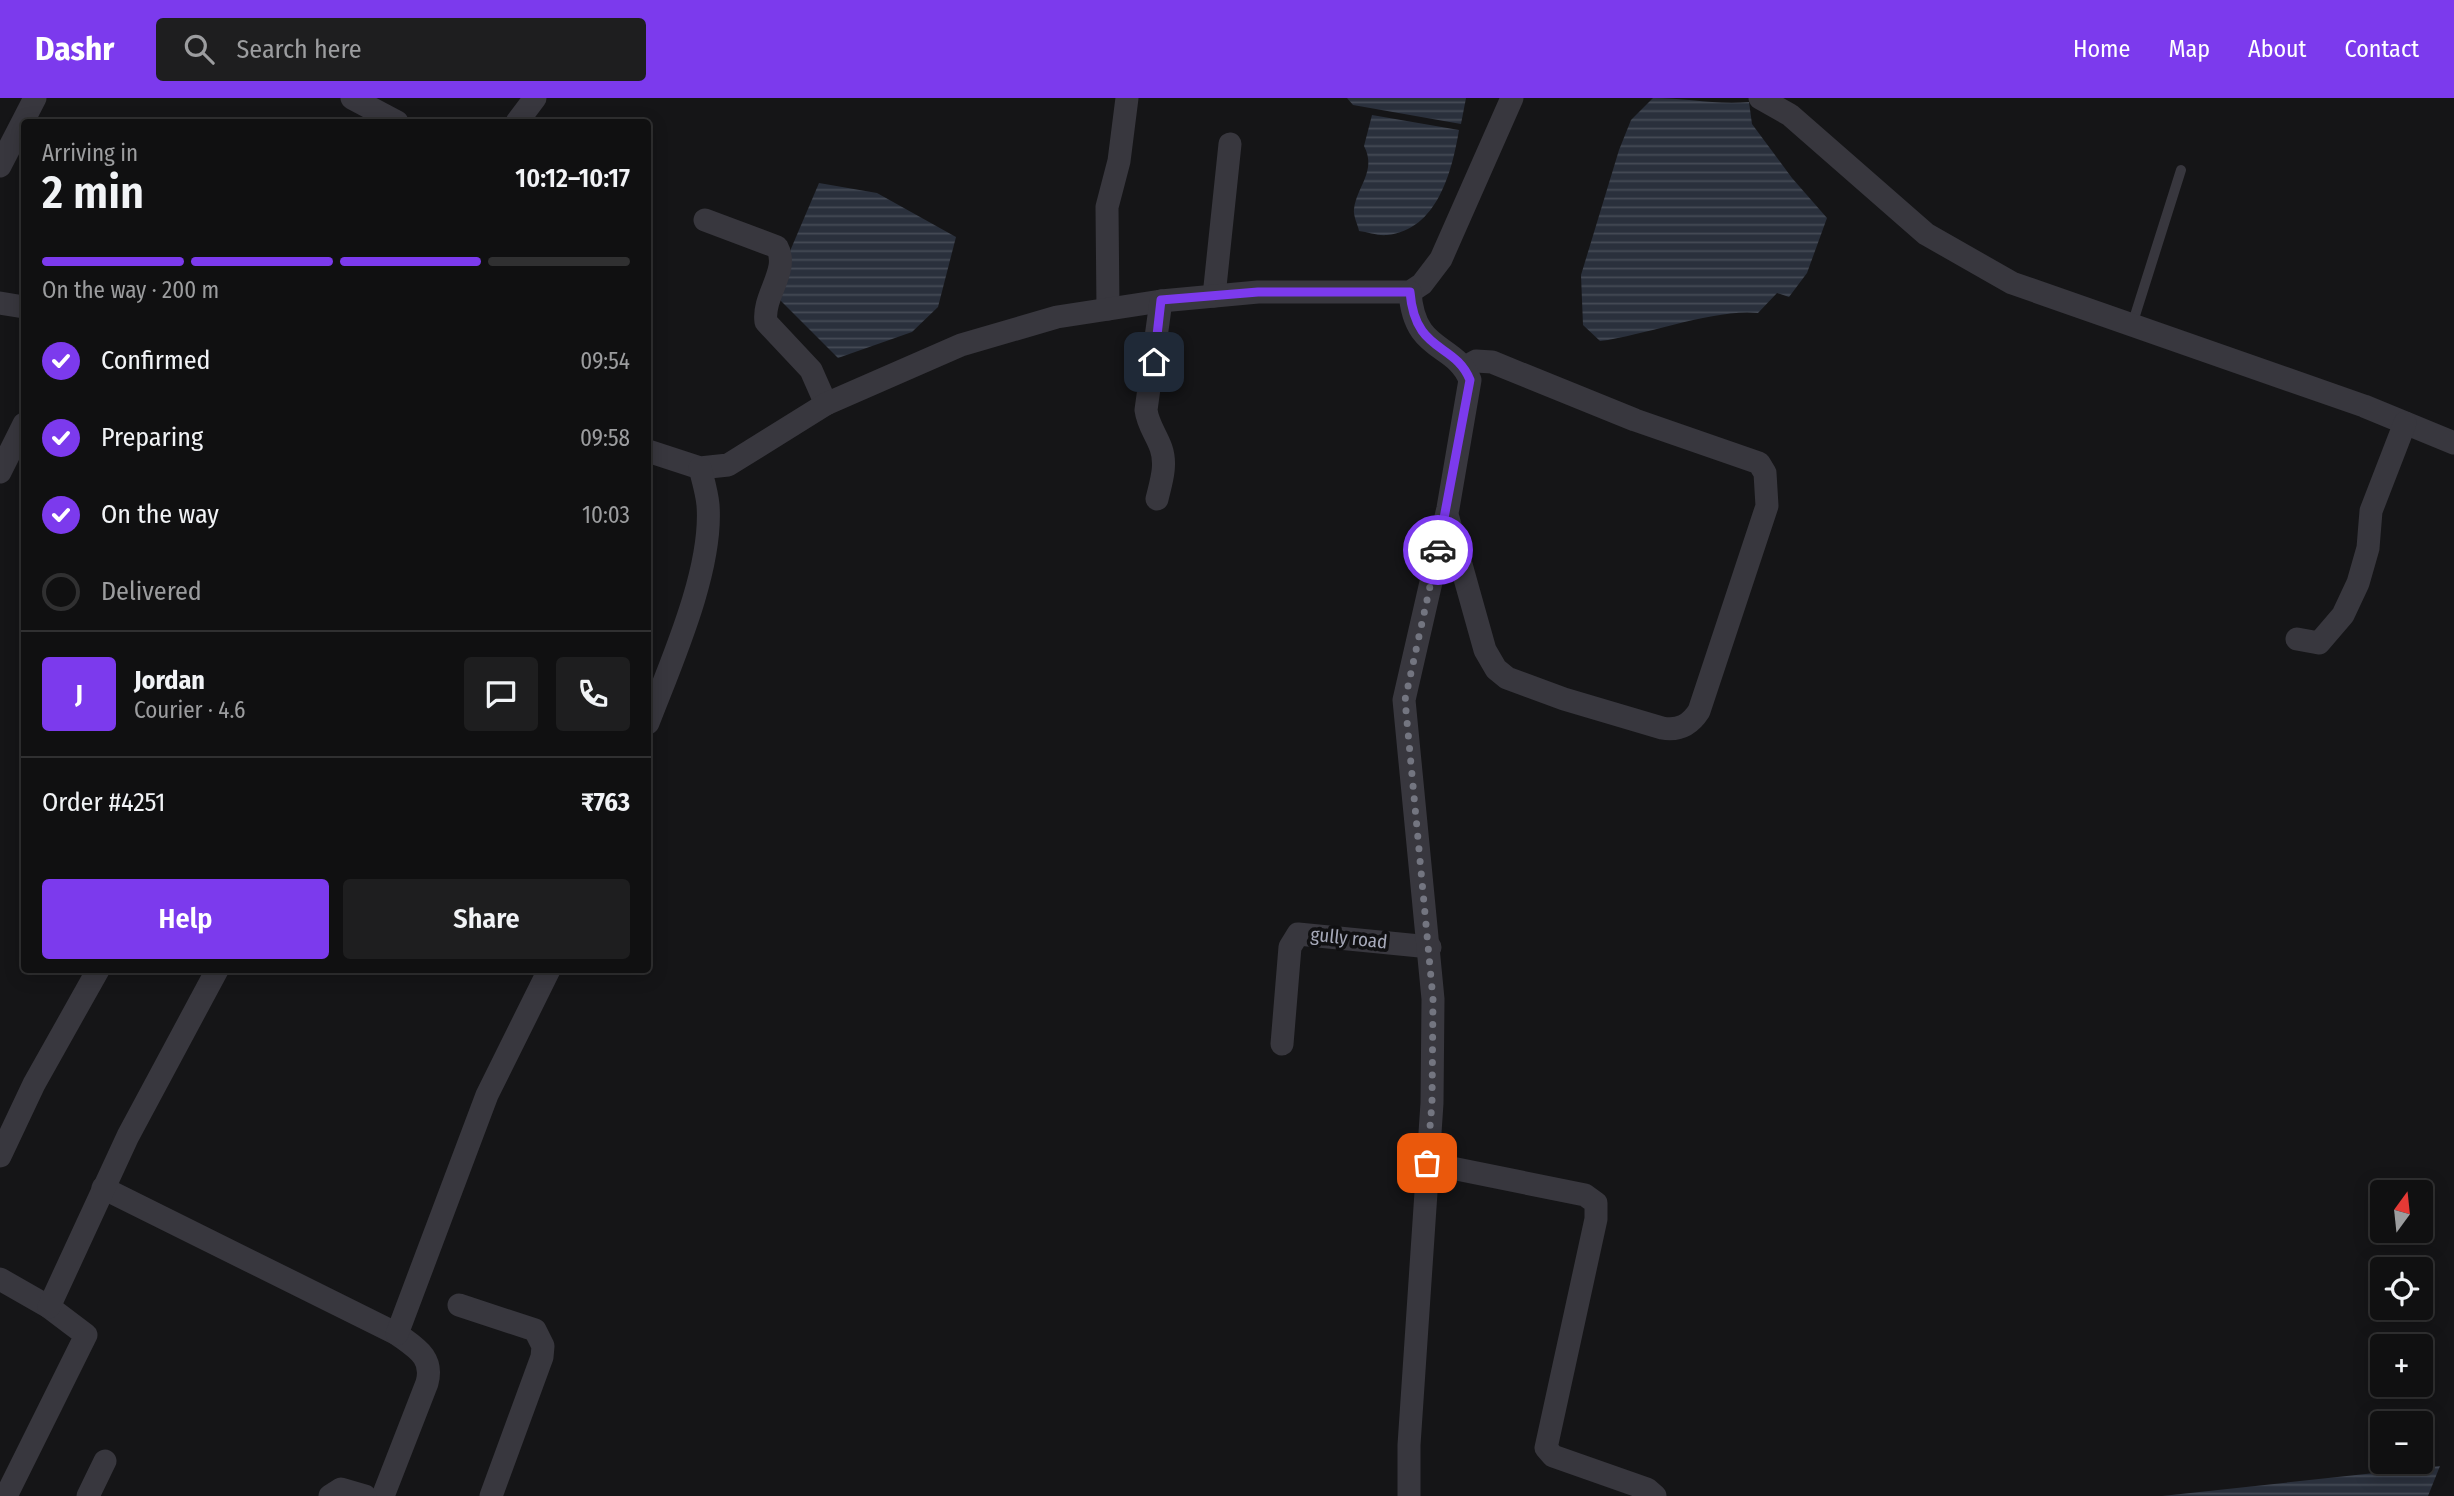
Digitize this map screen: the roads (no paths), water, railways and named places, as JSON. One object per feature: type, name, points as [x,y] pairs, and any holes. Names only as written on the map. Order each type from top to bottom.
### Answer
[{"type":"street","points":[[24,119],[35,98]]},
{"type":"street","points":[[352,98],[391,119]]},
{"type":"street","points":[[519,119],[535,98]]},
{"type":"street","points":[[1108,309],[1107,207],[1119,161],[1127,98]]},
{"type":"street","points":[[651,452],[701,468],[728,465],[826,404],[961,345],[1058,317],[1161,300],[1258,292],[1410,292],[1422,284],[1441,259],[1512,98]]},
{"type":"street","points":[[1762,98],[1790,115],[1926,233],[1958,255],[2012,283],[2405,423],[2454,443]]},
{"type":"street","points":[[0,166],[21,125]]},
{"type":"street","points":[[1214,296],[1230,144]]},
{"type":"street","points":[[705,220],[777,247],[781,263],[766,306],[766,321],[811,370],[826,404]]},
{"type":"street","points":[[1409,1496],[1409,1445],[1432,1103],[1430,947],[1408,762],[1405,700],[1447,514],[1470,380],[1465,367],[1430,343],[1417,324],[1410,292]]},
{"type":"street","points":[[1157,499],[1164,458],[1160,444],[1149,427],[1146,410],[1161,300]]},
{"type":"street","points":[[0,303],[21,306]]},
{"type":"street","points":[[1447,514],[1485,650],[1496,670],[1507,678],[1564,699],[1662,728],[1673,730],[1692,721],[1699,711],[1767,506],[1765,472],[1759,463],[1635,420],[1492,362],[1476,361],[1465,367]]},
{"type":"street","points":[[2297,639],[2319,643],[2343,615],[2358,583],[2368,548],[2371,511],[2405,423]]},
{"type":"street","points":[[0,472],[21,431]]},
{"type":"street","points":[[651,715],[689,614],[702,565],[708,507],[701,468]]},
{"type":"street","name":"gully road","points":[[1282,1044],[1290,947],[1298,934],[1430,947]]},
{"type":"street","points":[[0,1156],[34,1084],[96,973]]},
{"type":"street","points":[[49,1307],[103,1188],[215,973]]},
{"type":"street","points":[[397,1334],[487,1095],[548,973]]},
{"type":"street","points":[[1427,1163],[1585,1195],[1595,1203],[1596,1219],[1546,1448],[1553,1456],[1647,1489],[1655,1496]]},
{"type":"street","points":[[103,1188],[397,1334],[425,1356],[429,1373],[383,1496]]},
{"type":"street","points":[[0,1279],[49,1307],[82,1330],[85,1340],[3,1495]]},
{"type":"street","points":[[459,1306],[535,1330],[543,1346],[542,1357],[491,1496]]},
{"type":"street","points":[[88,1496],[105,1461]]},
{"type":"street","points":[[330,1496],[341,1489],[365,1496]]},
{"type":"lane","points":[[2132,325],[2181,170]]},
{"type":"water","points":[[1347,98],[1466,98],[1461,124],[1353,105]]},
{"type":"water","points":[[1653,98],[1749,102],[1752,124],[1792,178],[1827,218],[1807,273],[1789,297],[1777,293],[1758,313],[1722,314],[1600,341],[1583,325],[1581,275],[1619,150],[1631,120]]},
{"type":"water","points":[[1372,115],[1459,130],[1446,180],[1430,211],[1404,231],[1387,235],[1359,231],[1354,215],[1367,171],[1364,146]]},
{"type":"water","points":[[819,183],[877,193],[956,237],[938,307],[912,332],[838,358],[777,297],[779,277]]},
{"type":"water","points":[[2440,1466],[2428,1496],[2162,1496],[2370,1474],[2433,1474],[2433,1467]]}]
